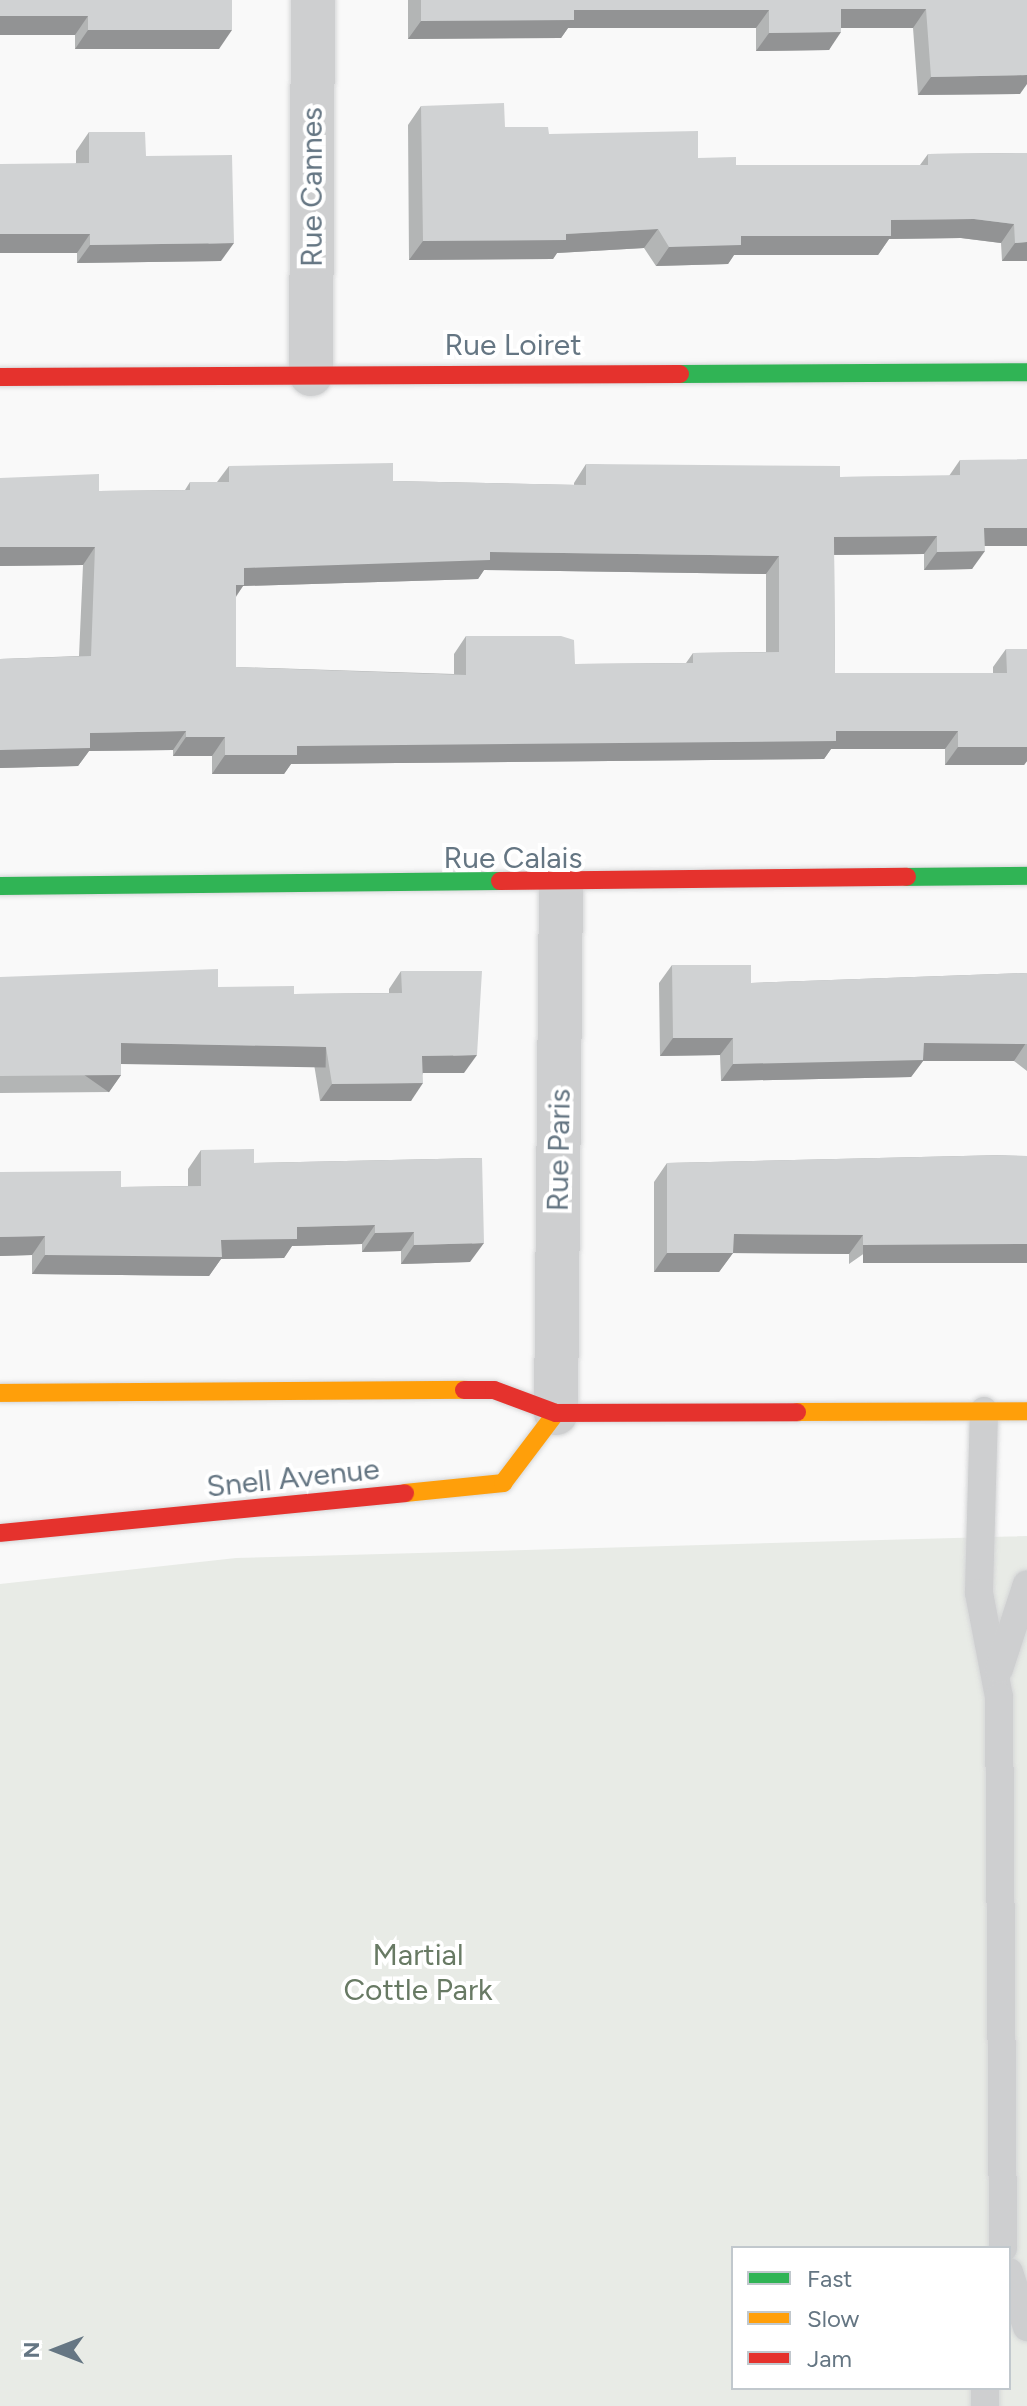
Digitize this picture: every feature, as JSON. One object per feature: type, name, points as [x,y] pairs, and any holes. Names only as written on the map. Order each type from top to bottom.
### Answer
[{"type":"street","name":"Rue Cannes","points":[[311,374],[313,0]]},
{"type":"street","name":"Rue Loiret","points":[[0,377],[1027,372]]},
{"type":"street","name":"Rue Calais","points":[[0,886],[561,886],[1027,876]]},
{"type":"street","name":"Rue Paris","points":[[556,1413],[561,886]]},
{"type":"street","points":[[0,1393],[494,1390],[556,1413],[1027,1411]]},
{"type":"street","name":"Snell Avenue","points":[[0,1533],[503,1483],[556,1413]]},
{"type":"lane","points":[[984,1411],[979,1593],[999,1670],[1003,2246]]},
{"type":"lane","points":[[999,1670],[1027,1584]]},
{"type":"lane","points":[[1011,2278],[1027,2327]]},
{"type":"green space","name":"Martial Cottle Park","points":[[1027,1536],[1027,2406],[0,2406],[0,1584],[236,1558]]},
{"type":"building","points":[[0,0],[232,0],[232,30],[88,30],[88,16],[0,16]]},
{"type":"building","points":[[421,0],[1027,0],[1027,75],[931,77],[926,9],[841,9],[841,32],[769,33],[769,10],[574,10],[574,20],[421,21]]},
{"type":"building","points":[[504,103],[505,127],[548,127],[549,134],[698,131],[698,158],[736,157],[736,165],[928,165],[928,154],[1027,153],[1027,242],[1015,243],[1014,224],[974,219],[891,220],[891,236],[741,236],[741,245],[669,247],[658,229],[566,234],[566,240],[423,241],[421,106]]},
{"type":"building","points":[[89,132],[145,132],[146,156],[232,155],[234,243],[90,245],[90,234],[0,234],[0,164],[89,163]]},
{"type":"building","points":[[1027,459],[1027,528],[984,528],[985,551],[937,552],[937,536],[834,537],[835,673],[1007,673],[1006,649],[1027,649],[1027,747],[958,747],[958,731],[836,731],[836,741],[297,746],[297,755],[225,755],[225,737],[186,737],[186,731],[90,733],[90,748],[0,750],[0,659],[91,656],[95,547],[0,547],[0,478],[99,474],[99,491],[190,490],[190,482],[229,482],[229,466],[393,463],[393,481],[586,485],[586,464],[840,466],[840,477],[960,475],[960,460]],"holes":[[[490,552],[779,556],[779,652],[693,653],[693,663],[575,664],[574,640],[561,636],[466,636],[466,675],[236,667],[236,585],[244,585],[244,568],[490,560]]]},
{"type":"building","points":[[672,965],[751,965],[751,983],[1027,973],[1027,1044],[924,1043],[923,1060],[733,1064],[733,1038],[673,1038]]},
{"type":"building","points":[[218,969],[218,987],[294,986],[294,994],[402,993],[401,971],[482,971],[477,1055],[422,1056],[423,1083],[332,1084],[326,1047],[121,1043],[121,1075],[0,1076],[0,977]]},
{"type":"building","points":[[254,1149],[254,1163],[482,1158],[484,1243],[414,1245],[414,1232],[375,1233],[375,1225],[297,1227],[297,1239],[221,1240],[222,1257],[45,1255],[45,1236],[0,1237],[0,1172],[121,1171],[121,1187],[201,1186],[201,1150]]},
{"type":"building","points":[[1027,1156],[1027,1244],[863,1245],[863,1235],[734,1234],[733,1253],[667,1253],[667,1163]]},
{"type":"traffic: fast","points":[[680,374],[1027,372]]},
{"type":"traffic: fast","points":[[907,877],[1027,876]]},
{"type":"traffic: fast","points":[[0,886],[500,881]]},
{"type":"traffic: slow","points":[[0,1393],[464,1390]]},
{"type":"traffic: slow","points":[[797,1412],[1027,1411]]},
{"type":"traffic: slow","points":[[405,1493],[503,1483],[556,1413]]},
{"type":"traffic: jam","points":[[0,377],[680,374]]},
{"type":"traffic: jam","points":[[500,881],[907,877]]},
{"type":"traffic: jam","points":[[464,1390],[494,1390],[556,1413],[797,1412]]},
{"type":"traffic: jam","points":[[0,1533],[405,1493]]}]
